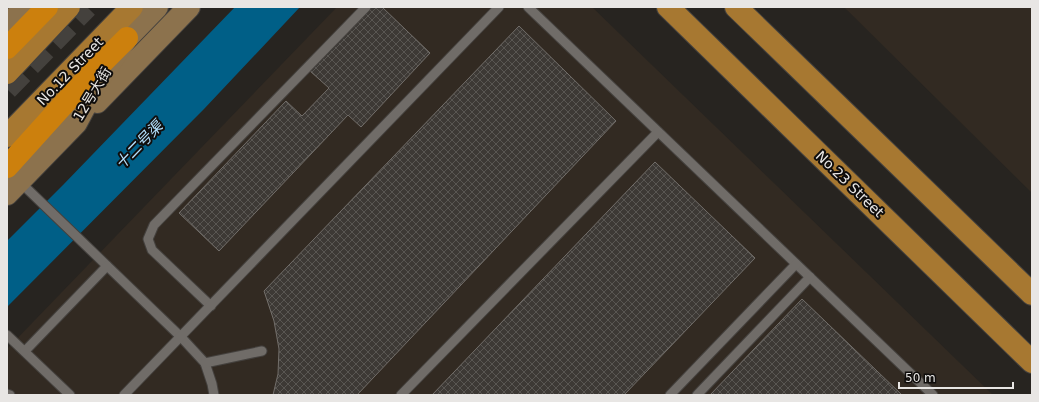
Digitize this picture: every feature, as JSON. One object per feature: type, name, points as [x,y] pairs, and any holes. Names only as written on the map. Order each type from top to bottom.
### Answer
[{"type":"highway","points":[[7,48],[47,7]]},
{"type":"highway","points":[[11,181],[92,73],[127,38]]},
{"type":"main road","points":[[7,26],[25,7]]},
{"type":"main road","points":[[7,73],[69,7]]},
{"type":"main road","name":"No.12 Street","points":[[7,136],[132,7]]},
{"type":"main road","name":"12号大街","points":[[11,181],[76,123],[99,80],[127,38],[157,7]]},
{"type":"main road","points":[[76,123],[189,7]]},
{"type":"main road","name":"No.23 Street","points":[[668,7],[1032,362]]},
{"type":"main road","points":[[736,7],[1032,294]]},
{"type":"lane","points":[[211,306],[152,250],[148,239],[154,225],[366,7]]},
{"type":"lane","points":[[124,395],[499,7]]},
{"type":"lane","points":[[528,7],[933,395]]},
{"type":"lane","points":[[401,395],[658,132]]},
{"type":"lane","points":[[11,181],[40,201],[181,337],[205,363],[214,395]]},
{"type":"lane","points":[[670,395],[796,264]]},
{"type":"lane","points":[[25,351],[107,266]]},
{"type":"lane","points":[[697,395],[810,277]]},
{"type":"lane","points":[[7,335],[70,395]]},
{"type":"lane","points":[[205,363],[262,351]]},
{"type":"shaded area","points":[[337,7],[592,7],[993,395],[7,395],[7,349]]},
{"type":"shaded area","points":[[844,7],[1032,7],[1032,193]]},
{"type":"water","name":"十二号渠","points":[[235,7],[300,7],[204,109],[7,307],[7,241]]},
{"type":"building","points":[[370,7],[382,7],[430,53],[361,127],[348,115],[219,251],[179,213],[286,101],[302,116],[329,88],[310,71]]},
{"type":"building","points":[[519,26],[616,121],[357,395],[273,395],[278,374],[279,349],[274,321],[264,291]]},
{"type":"building","points":[[655,162],[755,258],[624,395],[432,395]]},
{"type":"building","points":[[802,299],[902,395],[710,395]]},
{"type":"tunnel","points":[[7,89],[87,7]]}]
